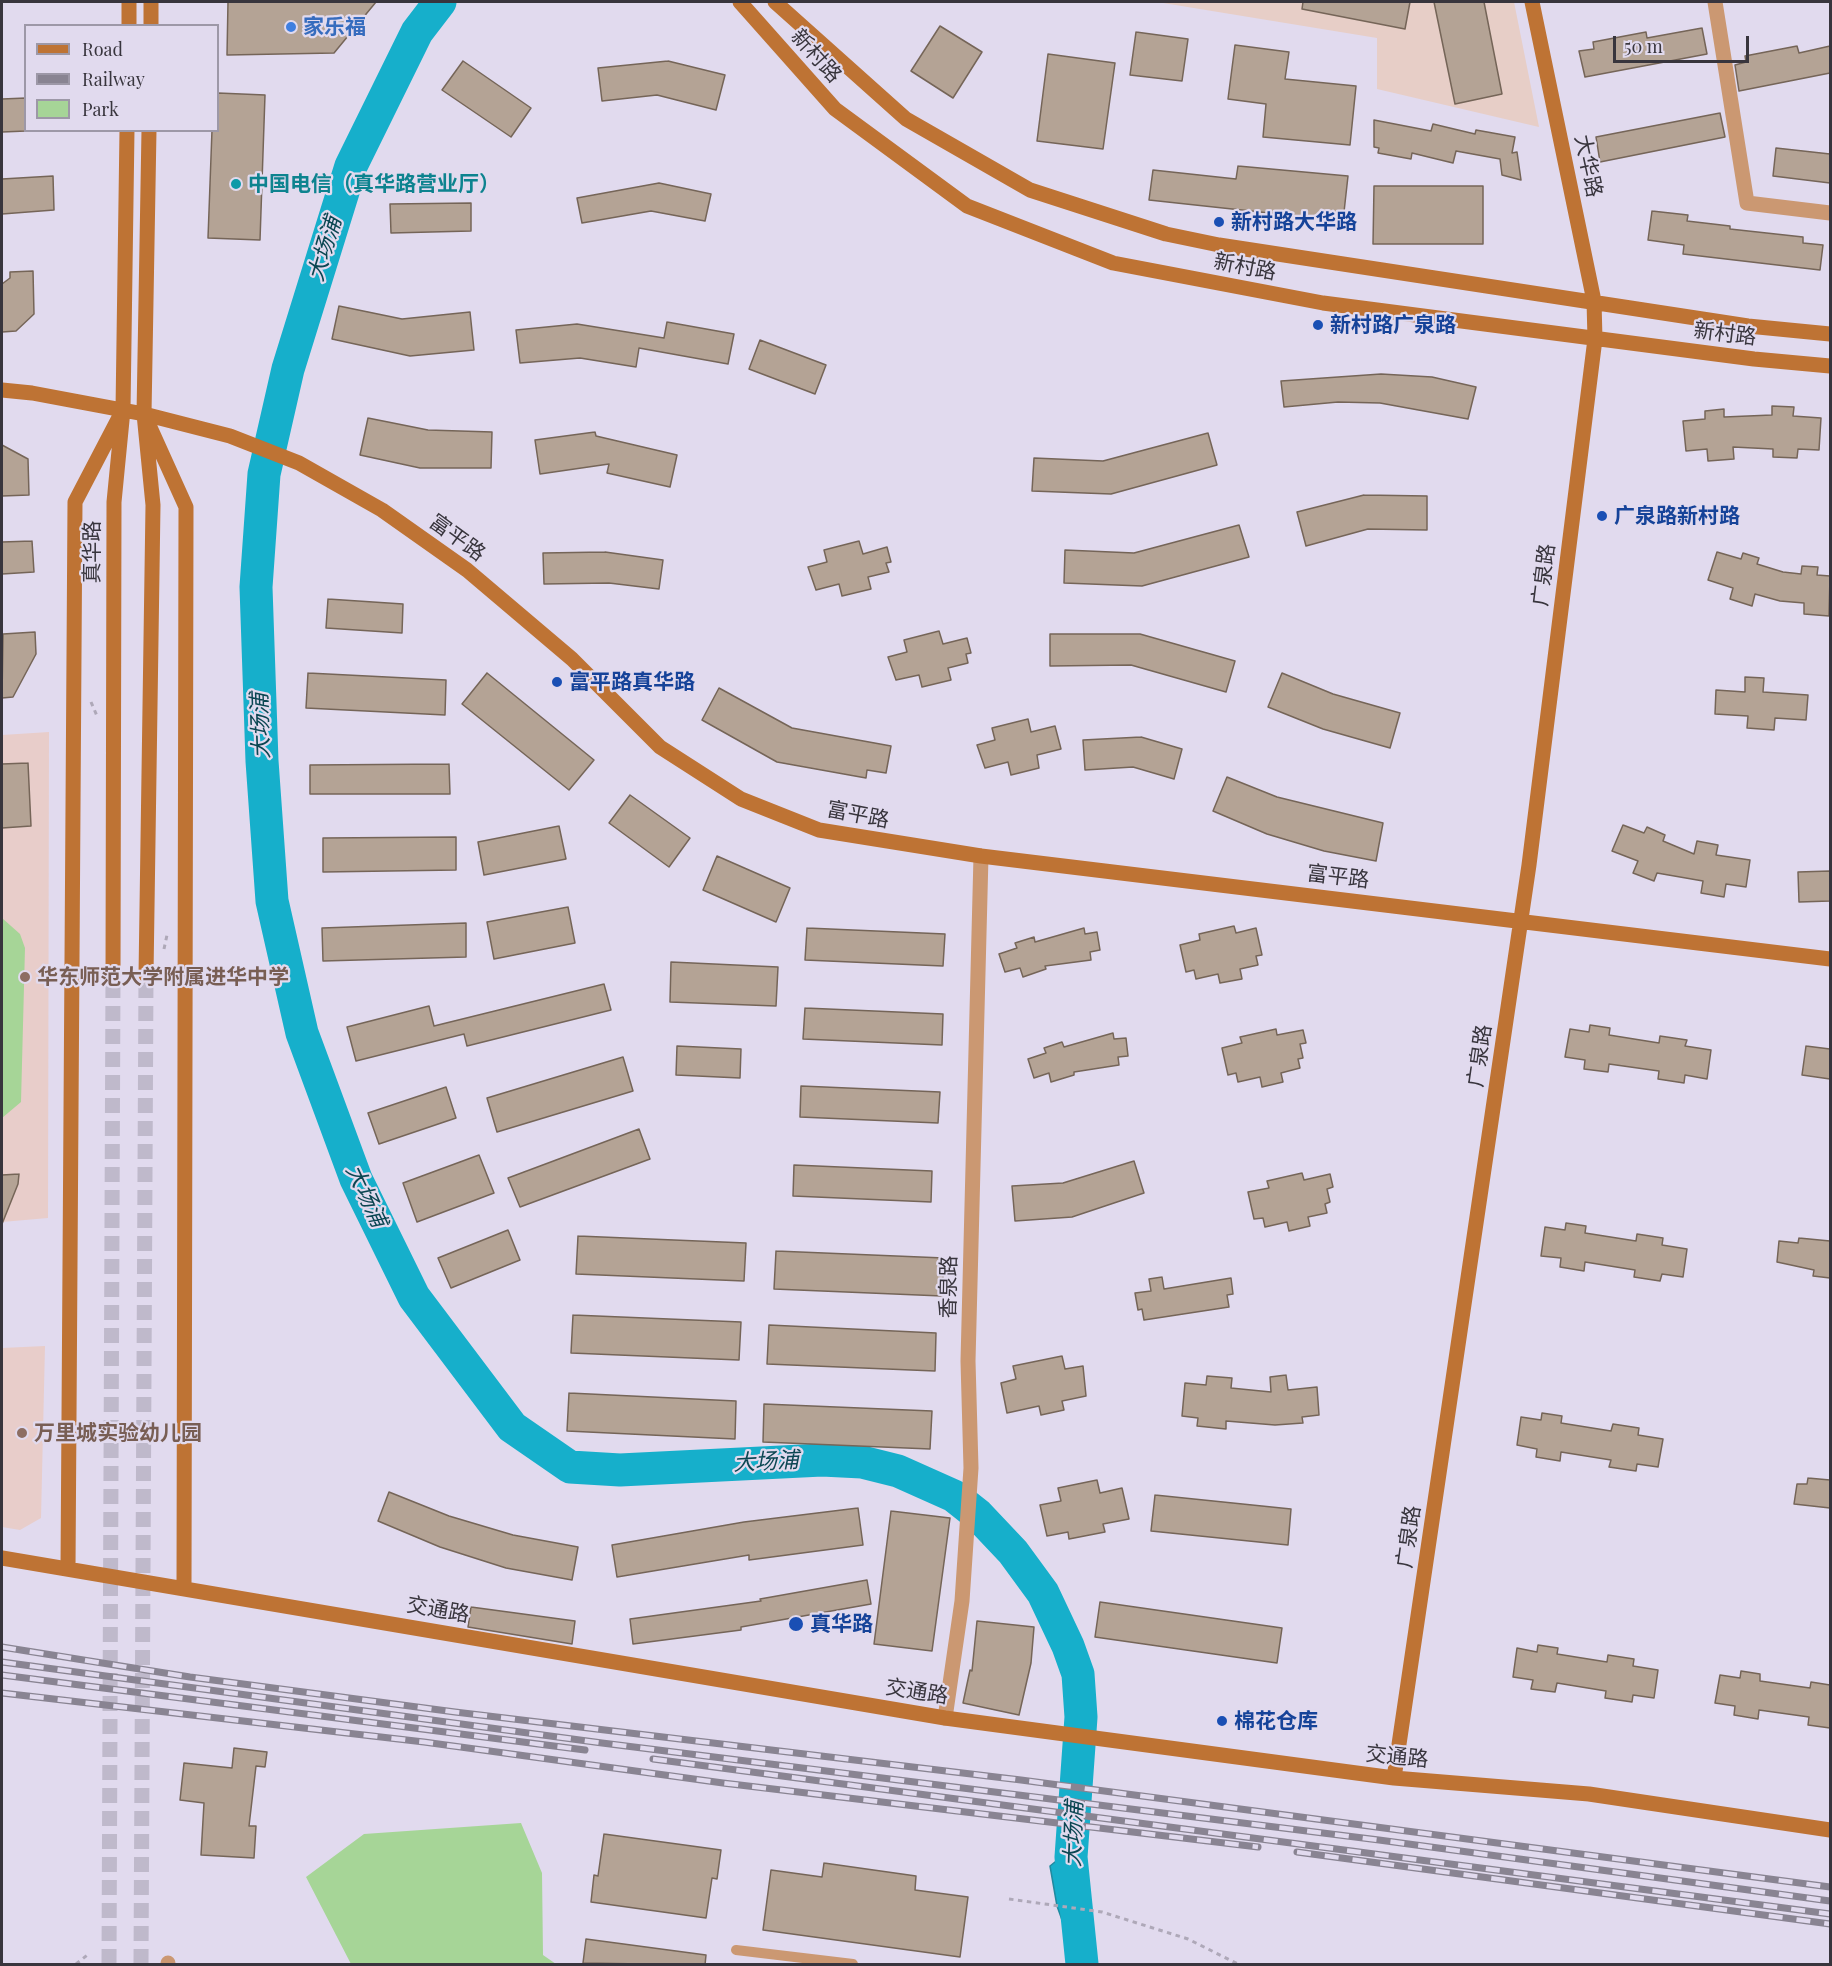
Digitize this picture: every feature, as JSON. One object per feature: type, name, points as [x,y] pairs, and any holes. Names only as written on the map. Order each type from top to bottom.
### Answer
[{"type":"main road","points":[[129,2],[129,24]]},
{"type":"main road","points":[[151,2],[151,24]]},
{"type":"main road","name":"新村路","points":[[740,2],[835,109],[967,206],[1113,263],[1323,303],[1595,339],[1830,366]]},
{"type":"main road","name":"新村路","points":[[776,2],[906,119],[1030,190],[1166,234],[1219,245],[1748,326],[1830,334]]},
{"type":"main road","name":"大华路","points":[[1532,2],[1594,301],[1595,339]]},
{"type":"main road","name":"真华路","points":[[113,975],[114,502],[123,410],[128,132]]},
{"type":"main road","points":[[146,975],[153,506],[144,414],[149,132]]},
{"type":"main road","name":"广泉路","points":[[1394,1778],[1521,920],[1595,339]]},
{"type":"main road","name":"富平路","points":[[2,390],[32,393],[144,414],[230,436],[299,463],[382,510],[467,570],[572,659],[660,747],[741,799],[819,830],[981,856],[1830,959]]},
{"type":"main road","points":[[69,1569],[75,502],[123,410]]},
{"type":"main road","points":[[144,414],[186,507],[184,1588]]},
{"type":"main road","name":"交通路","points":[[2,1558],[945,1718],[1394,1778],[1589,1794],[1830,1830]]},
{"type":"street","points":[[1715,2],[1747,203],[1830,213]]},
{"type":"street","name":"香泉路","points":[[945,1718],[957,1638],[970,1492],[968,1361],[981,856]]},
{"type":"lane","points":[[736,1950],[853,1965]]},
{"type":"path","points":[[1009,1899],[1102,1912],[1188,1939],[1238,1965]]},
{"type":"path","points":[[76,1965],[90,1953]]},
{"type":"shaded area","points":[[1157,2],[1514,2],[1539,127],[1377,89],[1377,38]]},
{"type":"shaded area","name":"华东师范大学附属进华中学","points":[[49,732],[48,1218],[2,1222],[2,735]]},
{"type":"shaded area","name":"万里城实验幼儿园","points":[[45,1346],[41,1518],[20,1530],[2,1527],[2,1348]]},
{"type":"green space","points":[[2,918],[20,934],[25,948],[21,1102],[2,1118]]},
{"type":"green space","points":[[521,1823],[542,1873],[543,1955],[556,1964],[351,1964],[306,1877],[364,1834]]},
{"type":"water","points":[[1071,1849],[1084,1879],[1089,1964],[1072,1964],[1071,1945],[1057,1906],[1050,1866]]},
{"type":"building","name":"家乐福","points":[[228,2],[376,2],[334,53],[227,55]]},
{"type":"building","points":[[1303,2],[1410,2],[1405,29],[1302,9]]},
{"type":"building","points":[[1434,2],[1484,2],[1502,94],[1455,104]]},
{"type":"building","points":[[940,26],[982,52],[953,98],[911,71]]},
{"type":"building","points":[[1702,28],[1707,54],[1585,77],[1579,51],[1594,49],[1593,42],[1646,32],[1647,38]]},
{"type":"building","points":[[1136,32],[1188,39],[1182,81],[1130,75]]},
{"type":"building","points":[[1235,45],[1289,52],[1285,79],[1356,86],[1350,145],[1263,137],[1266,104],[1228,99]]},
{"type":"building","points":[[1797,46],[1799,53],[1830,46],[1830,73],[1739,91],[1735,65],[1746,62],[1745,56]]},
{"type":"building","points":[[1048,54],[1115,63],[1103,149],[1037,141]]},
{"type":"building","points":[[463,61],[531,108],[511,137],[442,90]]},
{"type":"building","points":[[668,61],[725,75],[716,110],[657,95],[602,101],[598,68]]},
{"type":"building","name":"中国电信（真华路营业厅）","points":[[219,93],[265,95],[260,240],[208,238],[212,132],[219,132]]},
{"type":"building","points":[[24,98],[24,131],[2,132],[2,99]]},
{"type":"building","points":[[1720,113],[1725,137],[1600,162],[1596,137]]},
{"type":"building","points":[[1374,120],[1431,131],[1433,124],[1475,134],[1476,130],[1515,137],[1512,153],[1517,152],[1521,180],[1502,175],[1500,159],[1456,151],[1453,163],[1412,153],[1411,159],[1378,153],[1379,148],[1374,147]]},
{"type":"building","points":[[1776,148],[1830,154],[1830,183],[1773,176]]},
{"type":"building","points":[[1238,166],[1348,176],[1343,221],[1149,200],[1153,170],[1236,179]]},
{"type":"building","points":[[53,176],[54,210],[2,214],[2,179]]},
{"type":"building","points":[[659,183],[711,194],[705,221],[651,211],[582,223],[577,198]]},
{"type":"building","points":[[1374,186],[1483,186],[1483,244],[1373,244]]},
{"type":"building","points":[[471,203],[471,231],[391,233],[390,204]]},
{"type":"building","points":[[1652,211],[1688,215],[1687,221],[1730,226],[1730,229],[1803,237],[1803,243],[1823,245],[1820,270],[1683,254],[1684,245],[1648,240]]},
{"type":"building","points":[[33,271],[34,314],[16,331],[2,332],[2,284],[10,278],[10,272]]},
{"type":"building","points":[[339,306],[402,319],[470,312],[474,350],[410,356],[332,339]]},
{"type":"building","points":[[667,322],[734,334],[728,364],[639,348],[636,367],[580,358],[520,363],[516,330],[577,324],[664,338]]},
{"type":"building","points":[[760,340],[826,365],[815,394],[749,369]]},
{"type":"building","points":[[1381,374],[1432,377],[1476,387],[1468,419],[1380,403],[1338,402],[1284,407],[1281,381]]},
{"type":"building","points":[[1772,406],[1794,407],[1793,416],[1821,418],[1819,450],[1798,449],[1797,458],[1773,457],[1773,449],[1733,447],[1734,459],[1708,461],[1707,449],[1686,451],[1683,421],[1705,419],[1705,411],[1724,409],[1724,417],[1772,415]]},
{"type":"building","points":[[368,418],[428,430],[492,432],[491,468],[420,468],[360,455]]},
{"type":"building","points":[[595,432],[596,436],[677,455],[670,487],[607,473],[609,464],[540,474],[535,440]]},
{"type":"building","points":[[1208,433],[1217,465],[1111,494],[1032,491],[1034,458],[1103,461]]},
{"type":"building","points":[[2,445],[28,459],[29,495],[2,496]]},
{"type":"building","points":[[1364,495],[1427,496],[1427,530],[1368,529],[1306,546],[1297,512]]},
{"type":"building","points":[[1239,525],[1249,557],[1142,586],[1064,583],[1065,550],[1134,553]]},
{"type":"building","points":[[32,541],[34,572],[2,574],[2,542]]},
{"type":"building","points":[[859,541],[863,554],[887,547],[891,562],[886,563],[889,572],[868,577],[871,589],[842,596],[839,584],[816,590],[808,567],[827,562],[824,550]]},
{"type":"building","points":[[605,552],[663,560],[659,589],[609,583],[544,584],[543,553]]},
{"type":"building","points":[[1717,552],[1741,559],[1743,553],[1759,558],[1757,564],[1783,572],[1801,574],[1802,566],[1818,567],[1817,575],[1830,576],[1829,616],[1804,614],[1804,603],[1780,601],[1755,594],[1752,606],[1730,599],[1733,588],[1708,580]]},
{"type":"building","points":[[328,599],[403,604],[402,633],[326,628]]},
{"type":"building","points":[[939,631],[943,644],[967,638],[971,653],[966,654],[968,663],[948,668],[951,680],[922,687],[919,675],[896,680],[888,657],[907,652],[904,640]]},
{"type":"building","points":[[35,632],[36,654],[13,697],[2,698],[3,634]]},
{"type":"building","points":[[1050,634],[1140,634],[1235,661],[1226,692],[1131,665],[1050,666]]},
{"type":"building","points":[[308,673],[446,680],[445,715],[306,708]]},
{"type":"building","points":[[487,673],[594,760],[569,790],[462,704]]},
{"type":"building","points":[[1282,673],[1333,694],[1400,713],[1390,748],[1323,729],[1268,707]]},
{"type":"building","points":[[1745,677],[1764,678],[1763,692],[1808,695],[1806,720],[1775,718],[1774,730],[1747,728],[1748,716],[1715,714],[1716,690],[1745,692]]},
{"type":"building","points":[[719,688],[792,728],[891,746],[886,773],[867,770],[866,778],[777,762],[702,720]]},
{"type":"building","points":[[1028,719],[1031,732],[1055,726],[1061,749],[1037,755],[1039,768],[1011,775],[1008,762],[985,768],[977,745],[995,740],[992,728]]},
{"type":"building","points":[[1141,737],[1182,749],[1174,779],[1133,767],[1085,770],[1083,740]]},
{"type":"building","points":[[28,763],[31,826],[2,828],[2,764]]},
{"type":"building","points":[[449,764],[450,794],[310,794],[310,765]]},
{"type":"building","points":[[1227,777],[1277,797],[1383,823],[1376,861],[1324,851],[1267,834],[1213,811]]},
{"type":"building","points":[[630,795],[690,838],[669,867],[609,823]]},
{"type":"building","points":[[1623,825],[1644,833],[1647,827],[1665,835],[1663,841],[1694,854],[1697,841],[1718,845],[1716,855],[1750,860],[1746,887],[1726,884],[1724,897],[1701,893],[1703,881],[1657,873],[1654,881],[1633,873],[1638,861],[1612,851]]},
{"type":"building","points":[[559,826],[566,859],[484,875],[478,842]]},
{"type":"building","points":[[456,837],[456,870],[323,872],[323,838]]},
{"type":"building","points":[[717,856],[790,888],[776,922],[703,890]]},
{"type":"building","points":[[1830,871],[1830,901],[1799,902],[1798,872]]},
{"type":"building","points":[[568,907],[575,943],[494,959],[487,922]]},
{"type":"building","points":[[466,923],[466,957],[323,961],[322,928]]},
{"type":"building","points":[[1234,926],[1236,933],[1256,928],[1262,955],[1256,956],[1258,965],[1240,969],[1242,979],[1220,983],[1218,974],[1196,979],[1194,970],[1186,972],[1180,945],[1200,940],[1199,934]]},
{"type":"building","points":[[807,928],[945,934],[943,966],[805,960]]},
{"type":"building","points":[[1084,928],[1085,934],[1097,932],[1100,950],[1090,952],[1091,960],[1045,966],[1046,969],[1023,977],[1020,968],[1005,972],[999,954],[1017,948],[1015,943],[1034,937],[1035,942]]},
{"type":"building","points":[[671,962],[778,967],[776,1006],[670,1002]]},
{"type":"building","points":[[604,984],[611,1010],[467,1046],[464,1034],[356,1061],[347,1027],[429,1006],[434,1026]]},
{"type":"building","points":[[805,1008],[943,1014],[942,1045],[803,1039]]},
{"type":"building","points":[[1590,1025],[1610,1028],[1609,1035],[1659,1043],[1660,1036],[1687,1040],[1685,1046],[1711,1050],[1707,1079],[1685,1075],[1684,1083],[1658,1079],[1659,1071],[1609,1064],[1608,1072],[1584,1069],[1585,1060],[1565,1057],[1570,1029],[1589,1032]]},
{"type":"building","points":[[1276,1029],[1277,1035],[1303,1030],[1306,1043],[1300,1044],[1303,1058],[1298,1059],[1300,1068],[1281,1073],[1283,1082],[1262,1087],[1260,1077],[1238,1082],[1236,1073],[1228,1075],[1222,1048],[1242,1043],[1240,1037]]},
{"type":"building","points":[[1113,1033],[1114,1039],[1126,1038],[1128,1056],[1118,1057],[1119,1065],[1074,1072],[1074,1075],[1051,1082],[1049,1073],[1034,1078],[1028,1059],[1046,1053],[1044,1048],[1062,1042],[1064,1047]]},
{"type":"building","points":[[677,1046],[741,1049],[740,1078],[676,1075]]},
{"type":"building","points":[[1806,1046],[1830,1049],[1830,1079],[1802,1075]]},
{"type":"building","points":[[623,1057],[633,1091],[497,1132],[487,1098]]},
{"type":"building","points":[[801,1086],[940,1092],[938,1123],[800,1117]]},
{"type":"building","points":[[446,1087],[456,1118],[379,1144],[368,1113]]},
{"type":"building","points":[[639,1129],[650,1159],[520,1207],[508,1178]]},
{"type":"building","points":[[479,1155],[494,1193],[417,1222],[403,1183]]},
{"type":"building","points":[[1134,1161],[1144,1193],[1072,1217],[1015,1221],[1012,1186],[1063,1183]]},
{"type":"building","points":[[794,1165],[932,1171],[931,1202],[793,1196]]},
{"type":"building","points":[[1302,1173],[1304,1180],[1330,1174],[1333,1187],[1327,1189],[1330,1202],[1325,1204],[1327,1213],[1308,1217],[1310,1226],[1289,1231],[1287,1222],[1265,1227],[1263,1218],[1254,1219],[1248,1192],[1269,1188],[1267,1181]]},
{"type":"building","points":[[19,1174],[18,1184],[2,1224],[2,1175]]},
{"type":"building","points":[[1566,1223],[1586,1226],[1585,1233],[1636,1241],[1637,1234],[1663,1238],[1662,1245],[1687,1249],[1683,1277],[1662,1274],[1660,1281],[1634,1277],[1635,1270],[1585,1262],[1584,1271],[1560,1267],[1561,1258],[1541,1256],[1545,1227],[1565,1230]]},
{"type":"building","points":[[508,1230],[520,1260],[451,1288],[438,1258]]},
{"type":"building","points":[[578,1236],[746,1243],[744,1281],[576,1274]]},
{"type":"building","points":[[1799,1238],[1830,1241],[1830,1278],[1813,1276],[1814,1270],[1777,1262],[1779,1241],[1798,1243]]},
{"type":"building","points":[[776,1251],[944,1258],[942,1296],[774,1289]]},
{"type":"building","points":[[1162,1277],[1164,1289],[1231,1278],[1233,1294],[1227,1295],[1229,1307],[1144,1320],[1142,1309],[1138,1310],[1135,1293],[1151,1291],[1149,1279]]},
{"type":"building","points":[[573,1315],[741,1322],[739,1360],[571,1353]]},
{"type":"building","points":[[769,1325],[936,1333],[935,1371],[767,1364]]},
{"type":"building","points":[[1062,1356],[1065,1369],[1083,1366],[1086,1396],[1062,1401],[1064,1410],[1041,1415],[1039,1406],[1007,1413],[1001,1383],[1016,1379],[1013,1366]]},
{"type":"building","points":[[1286,1375],[1288,1390],[1317,1387],[1319,1415],[1302,1417],[1303,1423],[1275,1425],[1226,1421],[1226,1429],[1197,1426],[1198,1418],[1182,1416],[1185,1383],[1206,1385],[1207,1376],[1232,1378],[1231,1388],[1271,1392],[1270,1377]]},
{"type":"building","points":[[569,1393],[736,1401],[735,1439],[567,1431]]},
{"type":"building","points":[[764,1404],[932,1411],[930,1449],[763,1442]]},
{"type":"building","points":[[1542,1413],[1562,1416],[1561,1423],[1611,1431],[1613,1424],[1639,1428],[1638,1435],[1663,1439],[1658,1467],[1637,1464],[1636,1471],[1609,1467],[1611,1460],[1561,1452],[1560,1461],[1536,1457],[1537,1449],[1517,1445],[1521,1417],[1541,1420]]},
{"type":"building","points":[[1808,1478],[1830,1480],[1830,1508],[1794,1504],[1797,1484],[1807,1484]]},
{"type":"building","points":[[1097,1480],[1100,1493],[1122,1488],[1129,1519],[1103,1524],[1105,1532],[1069,1539],[1068,1532],[1047,1536],[1040,1505],[1061,1501],[1058,1488]]},
{"type":"building","points":[[389,1492],[449,1516],[513,1535],[578,1547],[572,1580],[506,1568],[440,1547],[378,1521]]},
{"type":"building","points":[[1155,1495],[1291,1509],[1288,1545],[1151,1531]]},
{"type":"building","points":[[858,1508],[863,1545],[749,1560],[749,1555],[617,1577],[612,1545],[744,1522]]},
{"type":"building","points":[[891,1511],[950,1518],[932,1651],[874,1644]]},
{"type":"building","points":[[867,1580],[871,1604],[741,1627],[741,1630],[633,1644],[630,1619],[761,1601],[760,1599]]},
{"type":"building","points":[[1100,1602],[1282,1628],[1277,1663],[1095,1637]]},
{"type":"building","points":[[471,1607],[575,1621],[572,1644],[468,1627]]},
{"type":"building","points":[[977,1621],[1034,1627],[1031,1663],[1019,1715],[963,1703],[970,1670],[972,1671]]},
{"type":"building","points":[[1538,1645],[1558,1648],[1557,1654],[1607,1662],[1608,1655],[1634,1659],[1633,1666],[1658,1670],[1654,1698],[1633,1695],[1632,1702],[1605,1698],[1606,1691],[1557,1683],[1555,1692],[1531,1689],[1533,1680],[1513,1677],[1517,1648],[1537,1652]]},
{"type":"building","points":[[1741,1671],[1760,1674],[1760,1681],[1810,1688],[1811,1682],[1830,1685],[1830,1728],[1808,1725],[1809,1717],[1759,1710],[1758,1719],[1734,1715],[1735,1706],[1715,1703],[1720,1675],[1740,1678]]},
{"type":"building","points":[[234,1748],[267,1752],[265,1767],[256,1766],[249,1826],[256,1826],[254,1858],[201,1855],[204,1803],[180,1800],[184,1763],[232,1768]]},
{"type":"building","points":[[604,1834],[721,1850],[717,1879],[712,1878],[706,1918],[591,1902],[594,1875],[598,1876]]},
{"type":"building","points":[[824,1863],[916,1876],[915,1890],[968,1897],[960,1957],[763,1930],[771,1870],[822,1877]]},
{"type":"building","points":[[586,1939],[706,1955],[705,1965],[583,1963]]},
{"type":"waterway","name":"大场浦","points":[[440,2],[417,32],[351,166],[288,369],[264,474],[256,587],[262,761],[272,901],[302,1033],[356,1179],[414,1297],[512,1427],[570,1467],[620,1470],[822,1460],[862,1462],[898,1471],[954,1496],[978,1515],[1013,1552],[1043,1593],[1068,1646],[1078,1674],[1081,1717],[1071,1857],[1082,1964]]},
{"type":"tunnel","points":[[109,1964],[113,975]]},
{"type":"tunnel","points":[[141,1964],[146,975]]},
{"type":"railway","points":[[2,1647],[190,1677],[455,1712],[1021,1780],[1830,1887]]},
{"type":"railway","points":[[2,1662],[602,1743],[1379,1840],[1830,1901]]},
{"type":"railway","points":[[2,1675],[585,1750]]},
{"type":"railway","points":[[2,1693],[424,1742],[723,1783],[1258,1847]]},
{"type":"railway","points":[[653,1759],[1830,1914]]},
{"type":"railway","points":[[1297,1852],[1830,1924]]},
{"type":"place","name":"家乐福","points":[[291,27]]},
{"type":"place","name":"中国电信（真华路营业厅）","points":[[236,184]]},
{"type":"place","name":"新村路大华路","points":[[1219,222]]},
{"type":"place","name":"新村路广泉路","points":[[1318,325]]},
{"type":"place","name":"广泉路新村路","points":[[1602,516]]},
{"type":"place","name":"富平路真华路","points":[[557,682]]},
{"type":"place","name":"华东师范大学附属进华中学","points":[[25,977]]},
{"type":"place","name":"万里城实验幼儿园","points":[[22,1433]]},
{"type":"place","name":"真华路","points":[[796,1624]]},
{"type":"place","name":"棉花仓库","points":[[1222,1721]]}]
